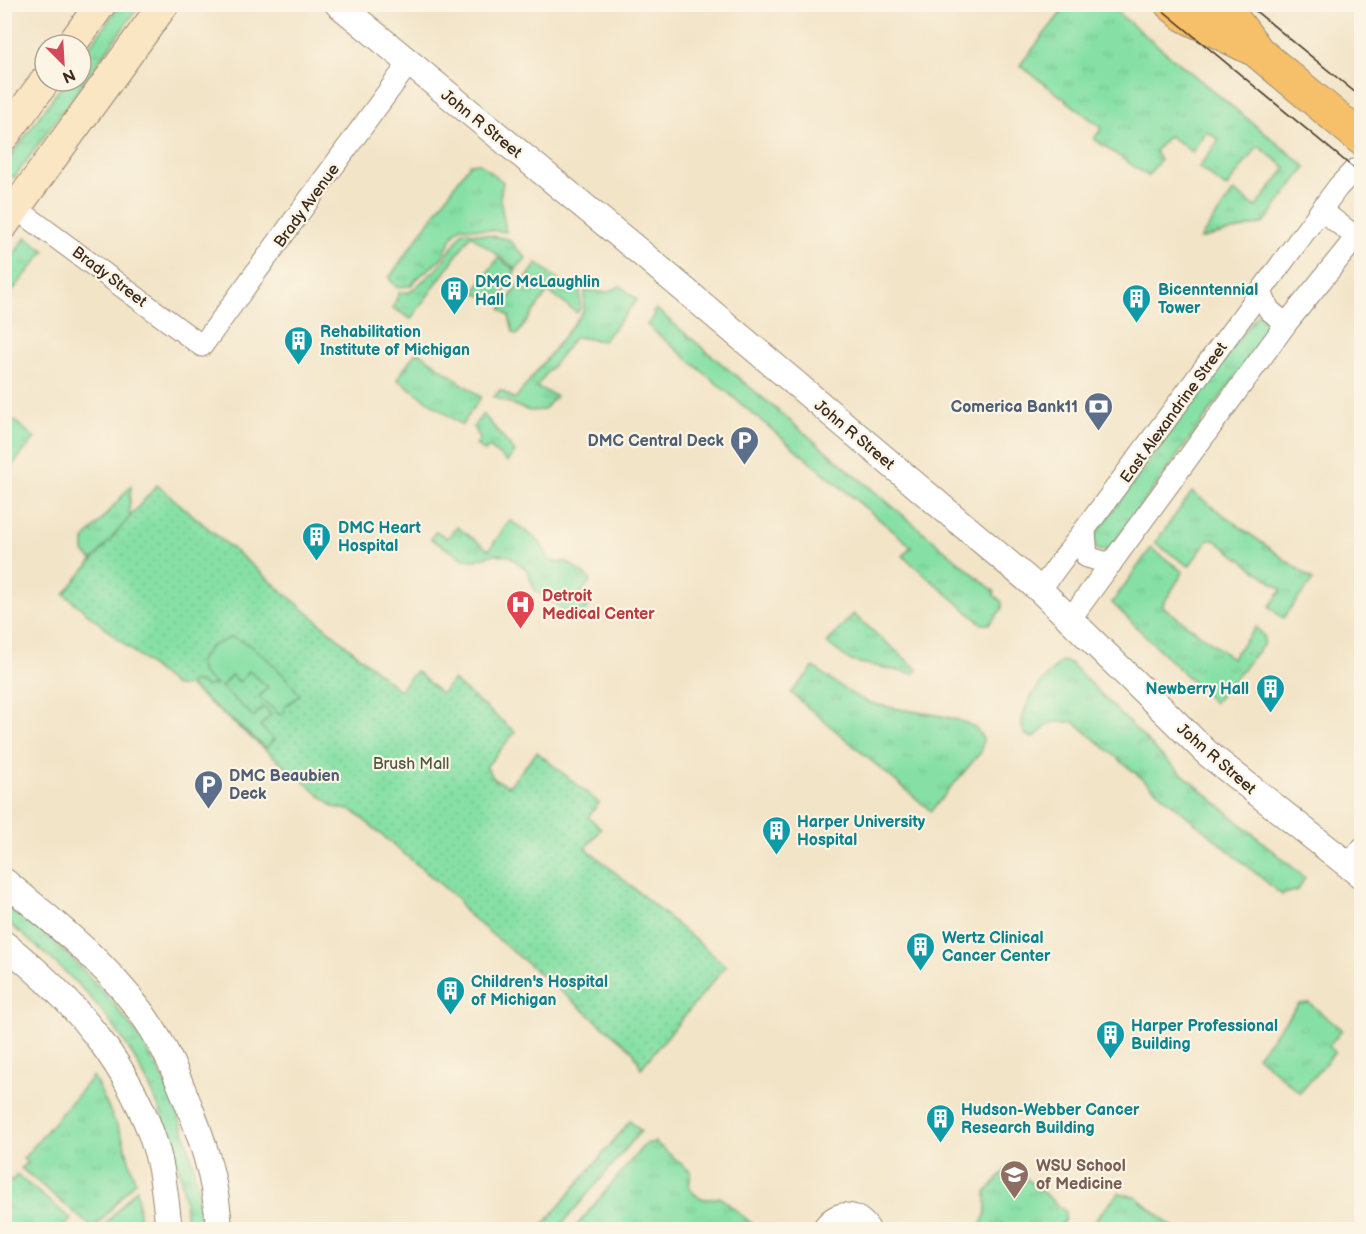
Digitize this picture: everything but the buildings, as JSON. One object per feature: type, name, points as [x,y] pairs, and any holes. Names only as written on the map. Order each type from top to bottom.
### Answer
[{"type":"main road","points":[[80,33],[101,4]]},
{"type":"main road","points":[[8,210],[164,4]]},
{"type":"main road","points":[[1172,4],[1184,15],[1258,52]]},
{"type":"main road","points":[[1222,4],[1258,52],[1362,139]]},
{"type":"main road","points":[[4,136],[36,93]]},
{"type":"street","name":"John R Street","points":[[338,4],[641,253],[1040,590],[1207,753],[1357,863]]},
{"type":"street","name":"Brady Avenue","points":[[202,346],[410,63]]},
{"type":"street","name":"East Alexandrine Street","points":[[1040,590],[1321,210],[1354,170],[1362,170]]},
{"type":"street","name":"Brady Street","points":[[8,210],[202,346]]},
{"type":"street","points":[[1071,618],[1286,324],[1359,234],[1321,210]]},
{"type":"street","points":[[1261,292],[1269,310],[1286,324]]},
{"type":"street","points":[[1084,531],[1087,557],[1111,564]]},
{"type":"street","points":[[4,880],[106,970],[158,1038],[173,1067],[205,1148],[216,1194],[219,1230]]},
{"type":"street","points":[[4,944],[34,967],[84,1019],[119,1070],[157,1152],[169,1230]]},
{"type":"street","points":[[822,1230],[833,1217],[850,1213],[858,1216],[870,1230]]},
{"type":"green space","points":[[1068,4],[1108,5],[1306,167],[1264,223],[1200,239],[1234,191],[1256,207],[1286,168],[1258,146],[1226,188],[1199,167],[1219,140],[1206,131],[1192,152],[1169,136],[1155,151],[1160,160],[1148,176],[1094,139],[1102,128],[1020,65]]},
{"type":"green space","points":[[120,5],[140,5],[93,70],[93,42]]},
{"type":"green space","points":[[56,93],[76,93],[14,178],[5,171],[5,164]]},
{"type":"green space","points":[[479,163],[503,182],[500,197],[506,232],[461,227],[452,237],[443,256],[411,286],[396,287],[389,278],[470,164]]},
{"type":"green space","points":[[463,231],[508,239],[526,258],[516,269],[471,235],[411,319],[393,308],[399,293],[410,292],[440,266]]},
{"type":"green space","points":[[26,237],[45,251],[5,300],[5,267]]},
{"type":"green space","points":[[498,258],[516,271],[512,276],[514,278],[498,300],[473,293]]},
{"type":"green space","points":[[537,263],[563,283],[580,291],[580,308],[577,313],[528,276]]},
{"type":"green space","points":[[525,277],[547,293],[517,335],[513,332],[509,316],[501,309]]},
{"type":"green space","points":[[621,286],[637,300],[603,341],[575,337],[536,387],[556,396],[544,410],[529,411],[494,397],[500,390],[515,399],[583,312],[585,291],[608,292]]},
{"type":"green space","points":[[656,309],[995,592],[993,594],[1002,602],[1002,609],[989,624],[982,624],[903,556],[911,546],[647,325],[655,315],[653,313]]},
{"type":"green space","points":[[1258,313],[1263,320],[1274,324],[1110,548],[1101,551],[1095,548],[1096,534]]},
{"type":"green space","points":[[417,351],[481,397],[462,425],[397,379]]},
{"type":"green space","points":[[5,413],[35,438],[5,474]]},
{"type":"green space","points":[[483,414],[515,452],[508,462],[489,447],[485,451],[476,445],[480,439],[474,426]]},
{"type":"green space","name":"Brush Mall","points":[[157,485],[399,690],[416,671],[441,694],[453,680],[515,732],[486,767],[495,780],[509,786],[537,752],[599,803],[588,817],[601,828],[586,848],[726,966],[641,1068],[633,1051],[464,911],[458,899],[353,811],[334,807],[189,686],[175,686],[64,594]]},
{"type":"green space","points":[[131,486],[129,511],[133,525],[95,563],[84,552],[84,540]]},
{"type":"green space","points":[[1192,492],[1313,580],[1283,618],[1269,607],[1282,590],[1215,540],[1208,540],[1189,566],[1155,543]]},
{"type":"green space","points":[[510,520],[538,541],[551,560],[566,561],[591,580],[577,599],[588,607],[578,620],[535,590],[527,570],[509,556],[495,554],[475,560],[464,559],[431,539],[436,531],[447,538],[457,527],[489,550]]},
{"type":"green space","points":[[1151,548],[1183,572],[1162,606],[1232,658],[1256,627],[1264,636],[1264,644],[1214,703],[1112,603]]},
{"type":"green space","points":[[853,614],[917,670],[913,674],[851,661],[827,643]]},
{"type":"green space","points":[[231,637],[260,653],[278,669],[300,695],[284,707],[285,711],[280,715],[259,697],[268,687],[249,671],[240,682],[231,675],[221,687],[254,717],[263,707],[271,714],[260,726],[274,739],[266,748],[189,685],[194,681],[206,686],[216,685],[202,674],[199,662],[210,647]]},
{"type":"green space","points":[[1062,661],[1070,663],[1166,760],[1305,878],[1298,890],[1282,895],[1074,722],[1052,722],[1033,738],[1024,734],[1023,715],[1027,704],[1047,675]]},
{"type":"green space","points":[[814,667],[868,702],[966,723],[980,733],[983,739],[981,752],[931,811],[791,693]]},
{"type":"green space","points":[[4,898],[82,969],[114,1004],[141,1041],[164,1081],[182,1125],[195,1174],[203,1229],[187,1229],[179,1169],[170,1139],[160,1109],[131,1053],[86,992],[5,920]]},
{"type":"green space","points":[[1309,1003],[1342,1030],[1329,1046],[1335,1052],[1300,1093],[1257,1056],[1299,1004]]},
{"type":"green space","points":[[93,1076],[122,1136],[135,1181],[94,1229],[21,1168],[27,1162],[23,1159]]},
{"type":"green space","points":[[630,1121],[641,1131],[558,1229],[540,1229]]},
{"type":"green space","points":[[655,1142],[691,1172],[689,1188],[696,1195],[707,1199],[720,1197],[758,1229],[574,1229],[645,1144]]},
{"type":"green space","points":[[1010,1165],[1065,1211],[1065,1219],[1058,1229],[979,1229],[986,1213],[986,1192]]},
{"type":"green space","points":[[17,1175],[71,1219],[62,1229],[5,1229],[5,1179],[6,1177],[12,1181]]},
{"type":"green space","points":[[137,1188],[140,1229],[101,1229]]},
{"type":"green space","points":[[1119,1193],[1136,1197],[1175,1229],[1087,1229]]},
{"type":"tram line","points":[[1155,4],[1362,175]]},
{"type":"tram line","points":[[1247,4],[1362,98]]},
{"type":"place","name":"DMC McLaughlin Hall","points":[[454,316]]},
{"type":"place","name":"Bicenntennial Tower","points":[[1137,324]]},
{"type":"place","name":"Rehabilitation Institute of Michigan","points":[[299,366]]},
{"type":"place","name":"Comerica Bank11","points":[[1099,432]]},
{"type":"place","name":"DMC Central Deck","points":[[745,466]]},
{"type":"place","name":"DMC Heart Hospital","points":[[317,562]]},
{"type":"place","name":"Detroit Medical Center","points":[[521,630]]},
{"type":"place","name":"Newberry Hall","points":[[1270,714]]},
{"type":"place","name":"DMC Beaubien Deck","points":[[208,810]]},
{"type":"place","name":"Harper University Hospital","points":[[776,856]]},
{"type":"place","name":"Wertz Clinical Cancer Center","points":[[921,972]]},
{"type":"place","name":"Children's Hospital of Michigan","points":[[450,1016]]},
{"type":"place","name":"Harper Professional Building","points":[[1110,1060]]},
{"type":"place","name":"Hudson-Webber Cancer Research Building","points":[[940,1144]]},
{"type":"place","name":"WSU School of Medicine","points":[[1015,1200]]}]
